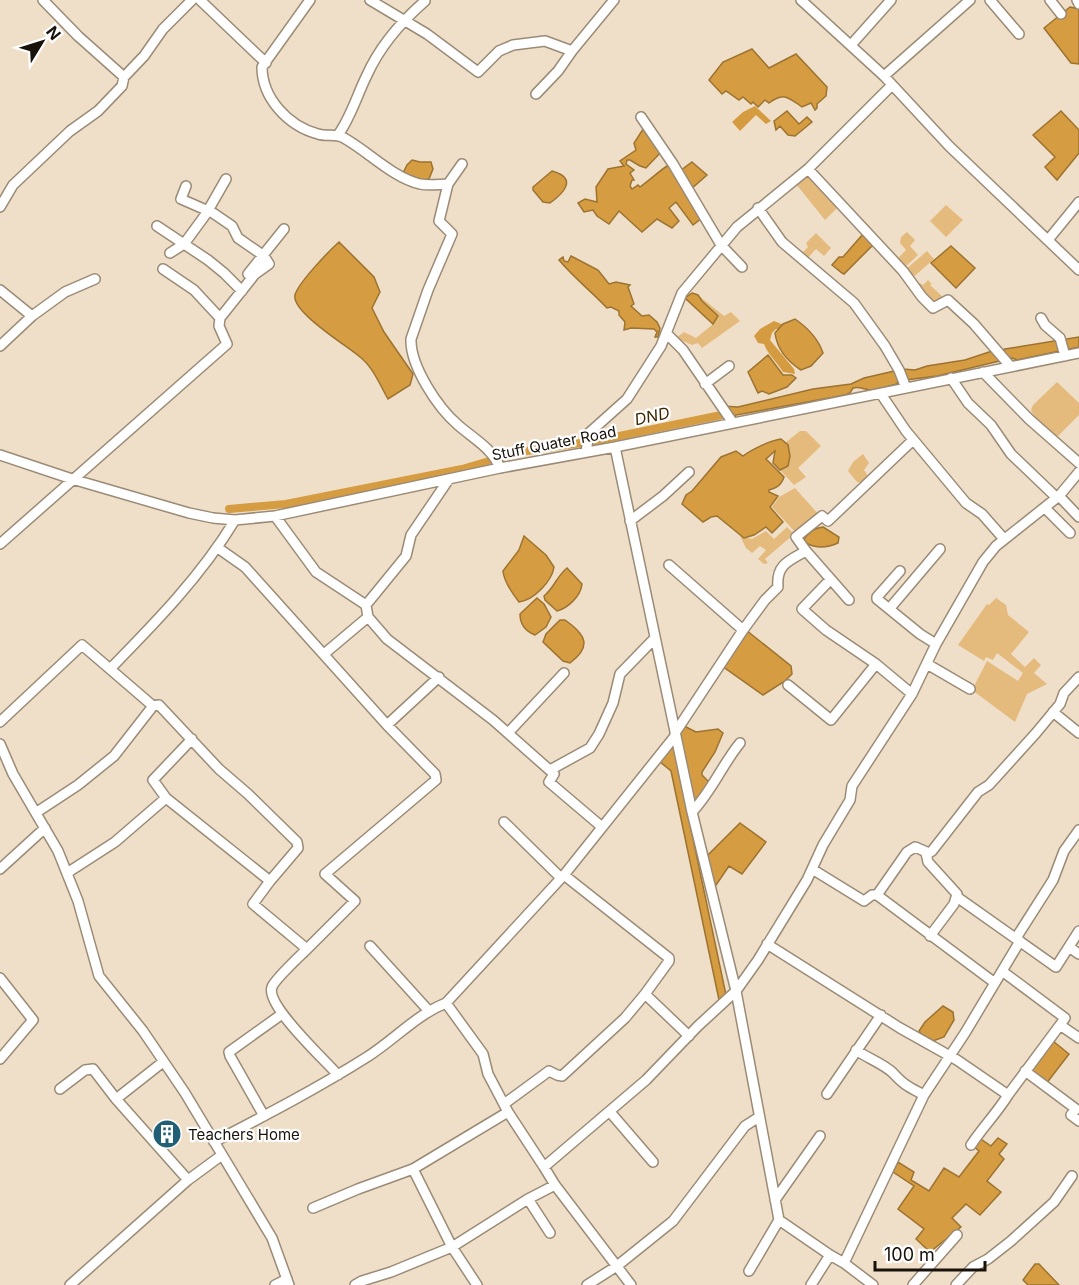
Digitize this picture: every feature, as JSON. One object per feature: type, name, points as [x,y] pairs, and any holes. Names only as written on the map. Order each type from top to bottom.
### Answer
[{"type":"street","points":[[43,0],[78,36],[124,77]]},
{"type":"street","points":[[0,207],[14,185],[70,131],[98,111],[122,86],[124,77],[144,56],[163,29],[192,0]]},
{"type":"street","points":[[200,0],[266,63]]},
{"type":"street","points":[[310,0],[262,67],[262,76],[275,105],[300,127],[317,134],[338,135],[359,146],[384,165],[420,184],[448,184]]},
{"type":"street","points":[[370,0],[441,43],[478,72],[499,51],[513,45],[545,41],[572,51]]},
{"type":"street","points":[[536,94],[558,71],[614,0]]},
{"type":"street","points":[[801,0],[884,76],[949,146],[1079,270]]},
{"type":"street","points":[[851,45],[891,0]]},
{"type":"street","points":[[884,76],[970,0]]},
{"type":"street","points":[[990,0],[1019,34]]},
{"type":"street","points":[[1050,0],[1061,14]]},
{"type":"street","points":[[1077,0],[1079,4]]},
{"type":"street","points":[[338,135],[349,118],[368,72],[404,20],[425,1]]},
{"type":"street","points":[[587,449],[589,433],[627,399],[661,346],[682,293],[721,245],[758,208],[808,169],[892,85]]},
{"type":"street","points":[[641,117],[673,164],[721,245],[742,267]]},
{"type":"street","points":[[462,164],[448,184],[439,221],[452,234],[428,290],[411,339],[411,347],[416,364],[441,407],[458,425],[487,448],[497,461]]},
{"type":"street","points":[[808,169],[903,271],[933,308],[948,300],[1008,364]]},
{"type":"street","points":[[170,253],[184,244],[206,214],[226,179]]},
{"type":"street","points":[[0,544],[227,344],[219,326],[220,318],[240,289],[269,264],[264,255],[238,238],[232,226],[223,219],[181,199],[186,186]]},
{"type":"street","points":[[1048,240],[1079,202]]},
{"type":"street","points":[[758,208],[782,242],[854,303],[880,338],[905,384]]},
{"type":"street","points":[[158,226],[224,273],[240,289]]},
{"type":"street","points":[[264,255],[284,229]]},
{"type":"street","points":[[163,269],[194,290],[220,318]]},
{"type":"street","points":[[0,346],[32,316],[65,292],[95,279]]},
{"type":"street","points":[[0,290],[32,316]]},
{"type":"street","points":[[1041,318],[1060,340],[1064,354]]},
{"type":"street","points":[[666,333],[682,350],[730,420]]},
{"type":"street","name":"Stuff Quater Road","points":[[0,455],[72,480],[189,513],[235,520],[275,516],[449,479],[497,461],[615,447],[730,420],[881,394],[905,384],[951,378],[983,372],[1008,364],[1079,353]]},
{"type":"street","points":[[705,384],[729,366]]},
{"type":"street","points":[[983,372],[1029,419],[1079,463]]},
{"type":"street","points":[[951,378],[968,403],[991,425],[1011,454],[1079,517]]},
{"type":"street","points":[[881,394],[913,440],[966,503],[982,514],[1004,539]]},
{"type":"street","points":[[849,600],[796,537],[822,516],[828,521],[913,440]]},
{"type":"street","points":[[615,447],[692,812],[736,991],[779,1220],[749,1271]]},
{"type":"street","points":[[630,521],[663,496],[689,472]]},
{"type":"street","points":[[544,1167],[646,1080],[736,991],[793,904],[823,845],[850,800],[852,786],[912,694],[936,644],[983,562],[1004,539],[1058,497],[1079,472]]},
{"type":"street","points":[[366,605],[406,556],[411,535],[449,479]]},
{"type":"street","points":[[1045,508],[1070,533]]},
{"type":"street","points":[[275,516],[316,572],[366,605],[368,617],[387,639],[439,677],[508,733],[554,774],[549,782],[602,827]]},
{"type":"street","points":[[110,669],[169,608],[218,548],[235,520]]},
{"type":"street","points":[[218,548],[245,567],[387,725],[435,774],[436,780],[325,874],[355,901],[272,986],[271,994],[282,1014],[338,1075]]},
{"type":"street","points":[[890,608],[940,549]]},
{"type":"street","points":[[214,1142],[338,1075],[382,1047],[428,1010],[446,1003],[563,877],[675,734],[765,600],[778,587],[778,571],[806,551]]},
{"type":"street","points":[[669,565],[744,630]]},
{"type":"street","points":[[900,571],[877,597],[920,634],[936,644]]},
{"type":"street","points":[[830,579],[802,609],[821,627],[876,664],[912,694]]},
{"type":"street","points":[[324,654],[368,617]]},
{"type":"street","points":[[550,770],[590,748],[613,703],[620,674],[655,638]]},
{"type":"street","points":[[0,722],[82,645],[153,706]]},
{"type":"street","points":[[788,685],[831,720],[876,664]]},
{"type":"street","points":[[927,664],[970,689]]},
{"type":"street","points":[[508,733],[564,673]]},
{"type":"street","points":[[387,725],[439,677]]},
{"type":"street","points":[[877,895],[907,852],[915,847],[926,853],[932,851],[978,792],[989,785],[1060,704],[1064,693],[1079,677]]},
{"type":"street","points":[[37,812],[78,785],[114,756],[153,706],[159,705],[219,769],[297,842],[298,848],[253,904],[307,949]]},
{"type":"street","points":[[1053,712],[1079,733]]},
{"type":"street","points":[[192,739],[153,780],[166,798],[270,880]]},
{"type":"street","points":[[692,812],[710,790],[727,760],[740,743]]},
{"type":"street","points":[[0,744],[13,774],[37,812],[67,873],[78,900],[99,976],[143,1031],[164,1062],[272,1238],[288,1282],[275,1285]]},
{"type":"street","points":[[67,873],[115,842],[166,798]]},
{"type":"street","points":[[313,1208],[413,1169],[506,1108],[549,1071],[562,1076],[625,1017],[669,961],[669,958],[563,877],[504,822]]},
{"type":"street","points":[[0,869],[45,828]]},
{"type":"street","points":[[844,1263],[924,1095],[1002,971],[1053,880],[1064,851],[1078,836]]},
{"type":"street","points":[[926,853],[928,862],[955,890],[957,897],[1056,967],[1079,931]]},
{"type":"street","points":[[812,870],[864,902],[872,895],[877,895],[995,983]]},
{"type":"street","points":[[930,936],[957,897]]},
{"type":"street","points":[[767,944],[1008,1095]]},
{"type":"street","points":[[370,946],[428,1010]]},
{"type":"street","points":[[1069,946],[1079,954]]},
{"type":"street","points":[[971,1145],[979,1132],[996,1115],[1008,1095],[1065,1018],[1002,971]]},
{"type":"street","points":[[0,978],[33,1020],[0,1059]]},
{"type":"street","points":[[645,994],[689,1036]]},
{"type":"street","points":[[446,1003],[483,1054],[489,1074],[506,1108],[555,1185],[631,1285]]},
{"type":"street","points":[[264,1116],[229,1052],[282,1014]]},
{"type":"street","points":[[826,1094],[881,1015]]},
{"type":"street","points":[[1060,1025],[1079,1038]]},
{"type":"street","points":[[856,1050],[893,1073],[898,1081],[924,1095]]},
{"type":"street","points":[[116,1099],[164,1062]]},
{"type":"street","points":[[60,1089],[89,1068],[93,1070],[188,1180]]},
{"type":"street","points":[[1026,1071],[1076,1109],[1071,1115],[1079,1121]]},
{"type":"street","points":[[610,1112],[653,1162]]},
{"type":"street","points":[[587,1285],[617,1266],[673,1221],[745,1126],[759,1117]]},
{"type":"street","points":[[775,1200],[820,1137]]},
{"type":"street","points":[[70,1285],[188,1180],[222,1155]]},
{"type":"street","points":[[413,1169],[452,1247],[477,1285]]},
{"type":"street","points":[[957,1285],[974,1267],[1011,1241],[1054,1202],[1072,1176]]},
{"type":"street","points":[[355,1285],[452,1247],[528,1199],[555,1185]]},
{"type":"street","points":[[528,1199],[550,1233]]},
{"type":"street","points":[[779,1220],[873,1285]]},
{"type":"street","points":[[913,1285],[957,1235]]},
{"type":"street","points":[[811,1285],[830,1255]]},
{"type":"shaded area","points":[[1070,7],[1079,9],[1079,64],[1071,63],[1044,28]]},
{"type":"shaded area","points":[[752,49],[769,68],[796,54],[827,87],[826,96],[817,104],[817,108],[815,110],[811,103],[802,107],[786,97],[769,103],[765,100],[758,107],[743,97],[739,100],[726,91],[722,94],[709,80],[723,62]]},
{"type":"shaded area","points":[[755,106],[771,121],[766,124],[756,115],[740,131],[732,122],[743,112]]},
{"type":"shaded area","points":[[787,111],[799,124],[807,117],[812,122],[795,136],[788,135],[780,126],[776,130],[774,121]]},
{"type":"shaded area","points":[[1061,111],[1079,130],[1079,153],[1057,180],[1045,167],[1055,157],[1033,135]]},
{"type":"shaded area","points":[[645,126],[662,151],[646,168],[627,160],[626,164],[634,170],[630,173],[634,180],[630,186],[632,189],[638,185],[640,187],[670,164],[702,218],[693,225],[676,202],[669,208],[679,221],[672,228],[657,219],[642,232],[619,211],[609,224],[597,216],[593,210],[584,212],[578,203],[585,199],[597,202],[596,187],[608,169],[624,166],[620,161],[636,150],[634,143]]},
{"type":"shaded area","points":[[412,160],[431,162],[433,169],[429,179],[423,180],[403,173]]},
{"type":"shaded area","points":[[692,162],[707,175],[691,189],[680,171]]},
{"type":"shaded area","points":[[552,171],[565,178],[566,186],[550,203],[543,202],[533,187]]},
{"type":"shaded area","points":[[809,173],[839,206],[825,220],[796,184]]},
{"type":"shaded area","points":[[946,205],[963,220],[946,237],[930,221]]},
{"type":"shaded area","points":[[907,232],[915,240],[910,246],[918,255],[904,268],[896,260],[906,250],[900,243],[901,237]]},
{"type":"shaded area","points":[[816,233],[831,248],[824,256],[816,249],[806,260],[803,252],[808,247],[806,243]]},
{"type":"shaded area","points":[[864,233],[874,244],[844,274],[842,273],[832,265],[839,257],[843,257]]},
{"type":"shaded area","points":[[339,242],[374,277],[380,292],[372,308],[384,332],[413,374],[410,385],[388,399],[365,361],[322,329],[296,302],[295,295],[302,283]]},
{"type":"shaded area","points":[[951,246],[975,268],[956,288],[931,263]]},
{"type":"shaded area","points":[[927,251],[934,259],[911,279],[905,270]]},
{"type":"shaded area","points":[[571,256],[598,270],[609,284],[616,282],[630,285],[628,287],[634,304],[631,306],[642,316],[649,315],[657,322],[660,328],[658,337],[655,337],[657,332],[654,329],[624,330],[625,322],[619,315],[619,311],[611,307],[607,308],[559,260],[563,257],[564,261],[568,262]]},
{"type":"shaded area","points":[[928,280],[932,284],[930,285],[944,298],[932,303],[916,286],[920,283],[923,285]]},
{"type":"shaded area","points":[[692,293],[698,295],[718,316],[713,324],[685,298]]},
{"type":"shaded area","points":[[698,295],[724,316],[731,312],[740,321],[702,348],[698,343],[692,345],[676,338],[684,332],[696,338],[713,324],[718,316]]},
{"type":"shaded area","points":[[795,319],[812,334],[823,353],[811,366],[801,370],[784,354],[775,333],[783,324]]},
{"type":"shaded area","points":[[774,321],[784,325],[780,330],[776,329],[772,333],[770,340],[794,369],[795,374],[783,372],[764,344],[758,343],[754,336],[760,329]]},
{"type":"shaded area","points":[[1079,337],[1079,347],[1017,360],[1012,358],[937,376],[898,381],[897,384],[875,390],[853,388],[845,395],[731,416],[724,406],[738,407],[813,389],[851,384],[864,378],[903,369],[915,370],[965,360],[992,351]]},
{"type":"shaded area","points":[[768,355],[783,375],[792,375],[796,378],[787,387],[769,394],[762,391],[758,393],[748,372]]},
{"type":"shaded area","points":[[1057,382],[1079,403],[1079,415],[1057,437],[1038,426],[1041,422],[1035,418],[1031,410],[1033,405]]},
{"type":"shaded area","points":[[800,431],[806,431],[821,446],[798,468],[806,477],[794,485],[780,470],[788,466],[785,443]]},
{"type":"shaded area","points":[[781,439],[788,445],[790,456],[788,466],[780,470],[773,463],[775,451],[766,459],[784,477],[778,486],[769,490],[778,496],[770,507],[783,522],[772,533],[766,527],[744,538],[717,516],[703,522],[682,504],[686,495],[721,457],[736,451],[743,456],[772,441]]},
{"type":"shaded area","points":[[863,454],[869,463],[864,470],[870,479],[862,483],[857,482],[848,471],[853,462]]},
{"type":"shaded area","points":[[795,488],[819,515],[797,534],[772,507],[779,497]]},
{"type":"shaded area","points":[[787,527],[794,534],[765,559],[768,563],[764,564],[758,559],[766,550],[760,546],[752,553],[746,548],[740,536],[752,539],[766,531],[774,539]]},
{"type":"shaded area","points":[[823,527],[839,537],[838,543],[822,547],[806,543],[804,539],[810,532]]},
{"type":"shaded area","points":[[524,536],[546,555],[554,567],[550,578],[541,589],[531,598],[519,602],[511,591],[503,571],[519,550]]},
{"type":"shaded area","points":[[567,568],[582,584],[573,601],[557,611],[545,600],[544,596]]},
{"type":"shaded area","points":[[537,598],[544,604],[551,617],[546,627],[535,635],[524,627],[520,614]]},
{"type":"shaded area","points":[[996,598],[1006,605],[1008,615],[1029,632],[1011,654],[1025,667],[1034,658],[1041,665],[1034,673],[1047,684],[1027,694],[1015,722],[972,690],[987,661],[1018,681],[1023,673],[997,653],[993,660],[986,657],[984,661],[958,645],[987,604],[989,605]]},
{"type":"shaded area","points":[[560,620],[565,620],[572,625],[584,640],[582,651],[570,663],[563,661],[543,642],[546,634]]},
{"type":"shaded area","points":[[746,630],[791,666],[792,674],[763,695],[722,666]]},
{"type":"shaded area","points":[[684,726],[696,732],[718,729],[723,733],[715,752],[702,772],[710,783],[696,803],[692,795],[679,731]]},
{"type":"shaded area","points":[[673,744],[726,995],[719,1000],[671,771],[659,761]]},
{"type":"shaded area","points":[[740,823],[766,842],[742,874],[729,866],[714,888],[705,858]]},
{"type":"shaded area","points":[[943,1006],[953,1012],[954,1020],[944,1037],[933,1041],[919,1031],[925,1022]]},
{"type":"shaded area","points":[[1053,1041],[1069,1054],[1046,1084],[1030,1072]]},
{"type":"shaded area","points":[[978,1137],[991,1146],[998,1138],[1007,1144],[999,1154],[1004,1159],[987,1181],[1001,1192],[980,1215],[966,1204],[952,1218],[961,1227],[930,1252],[916,1239],[924,1229],[898,1209],[914,1186],[893,1172],[898,1162],[914,1172],[911,1180],[929,1191],[944,1168],[959,1177],[979,1151],[973,1146]]},
{"type":"shaded area","points":[[1035,1264],[1039,1264],[1059,1285],[1028,1285],[1023,1280]]},
{"type":"waterway","name":"DND","points":[[229,509],[286,504],[462,469],[520,452],[600,440],[731,413]]},
{"type":"place","name":"Teachers Home","points":[[167,1134]]}]
